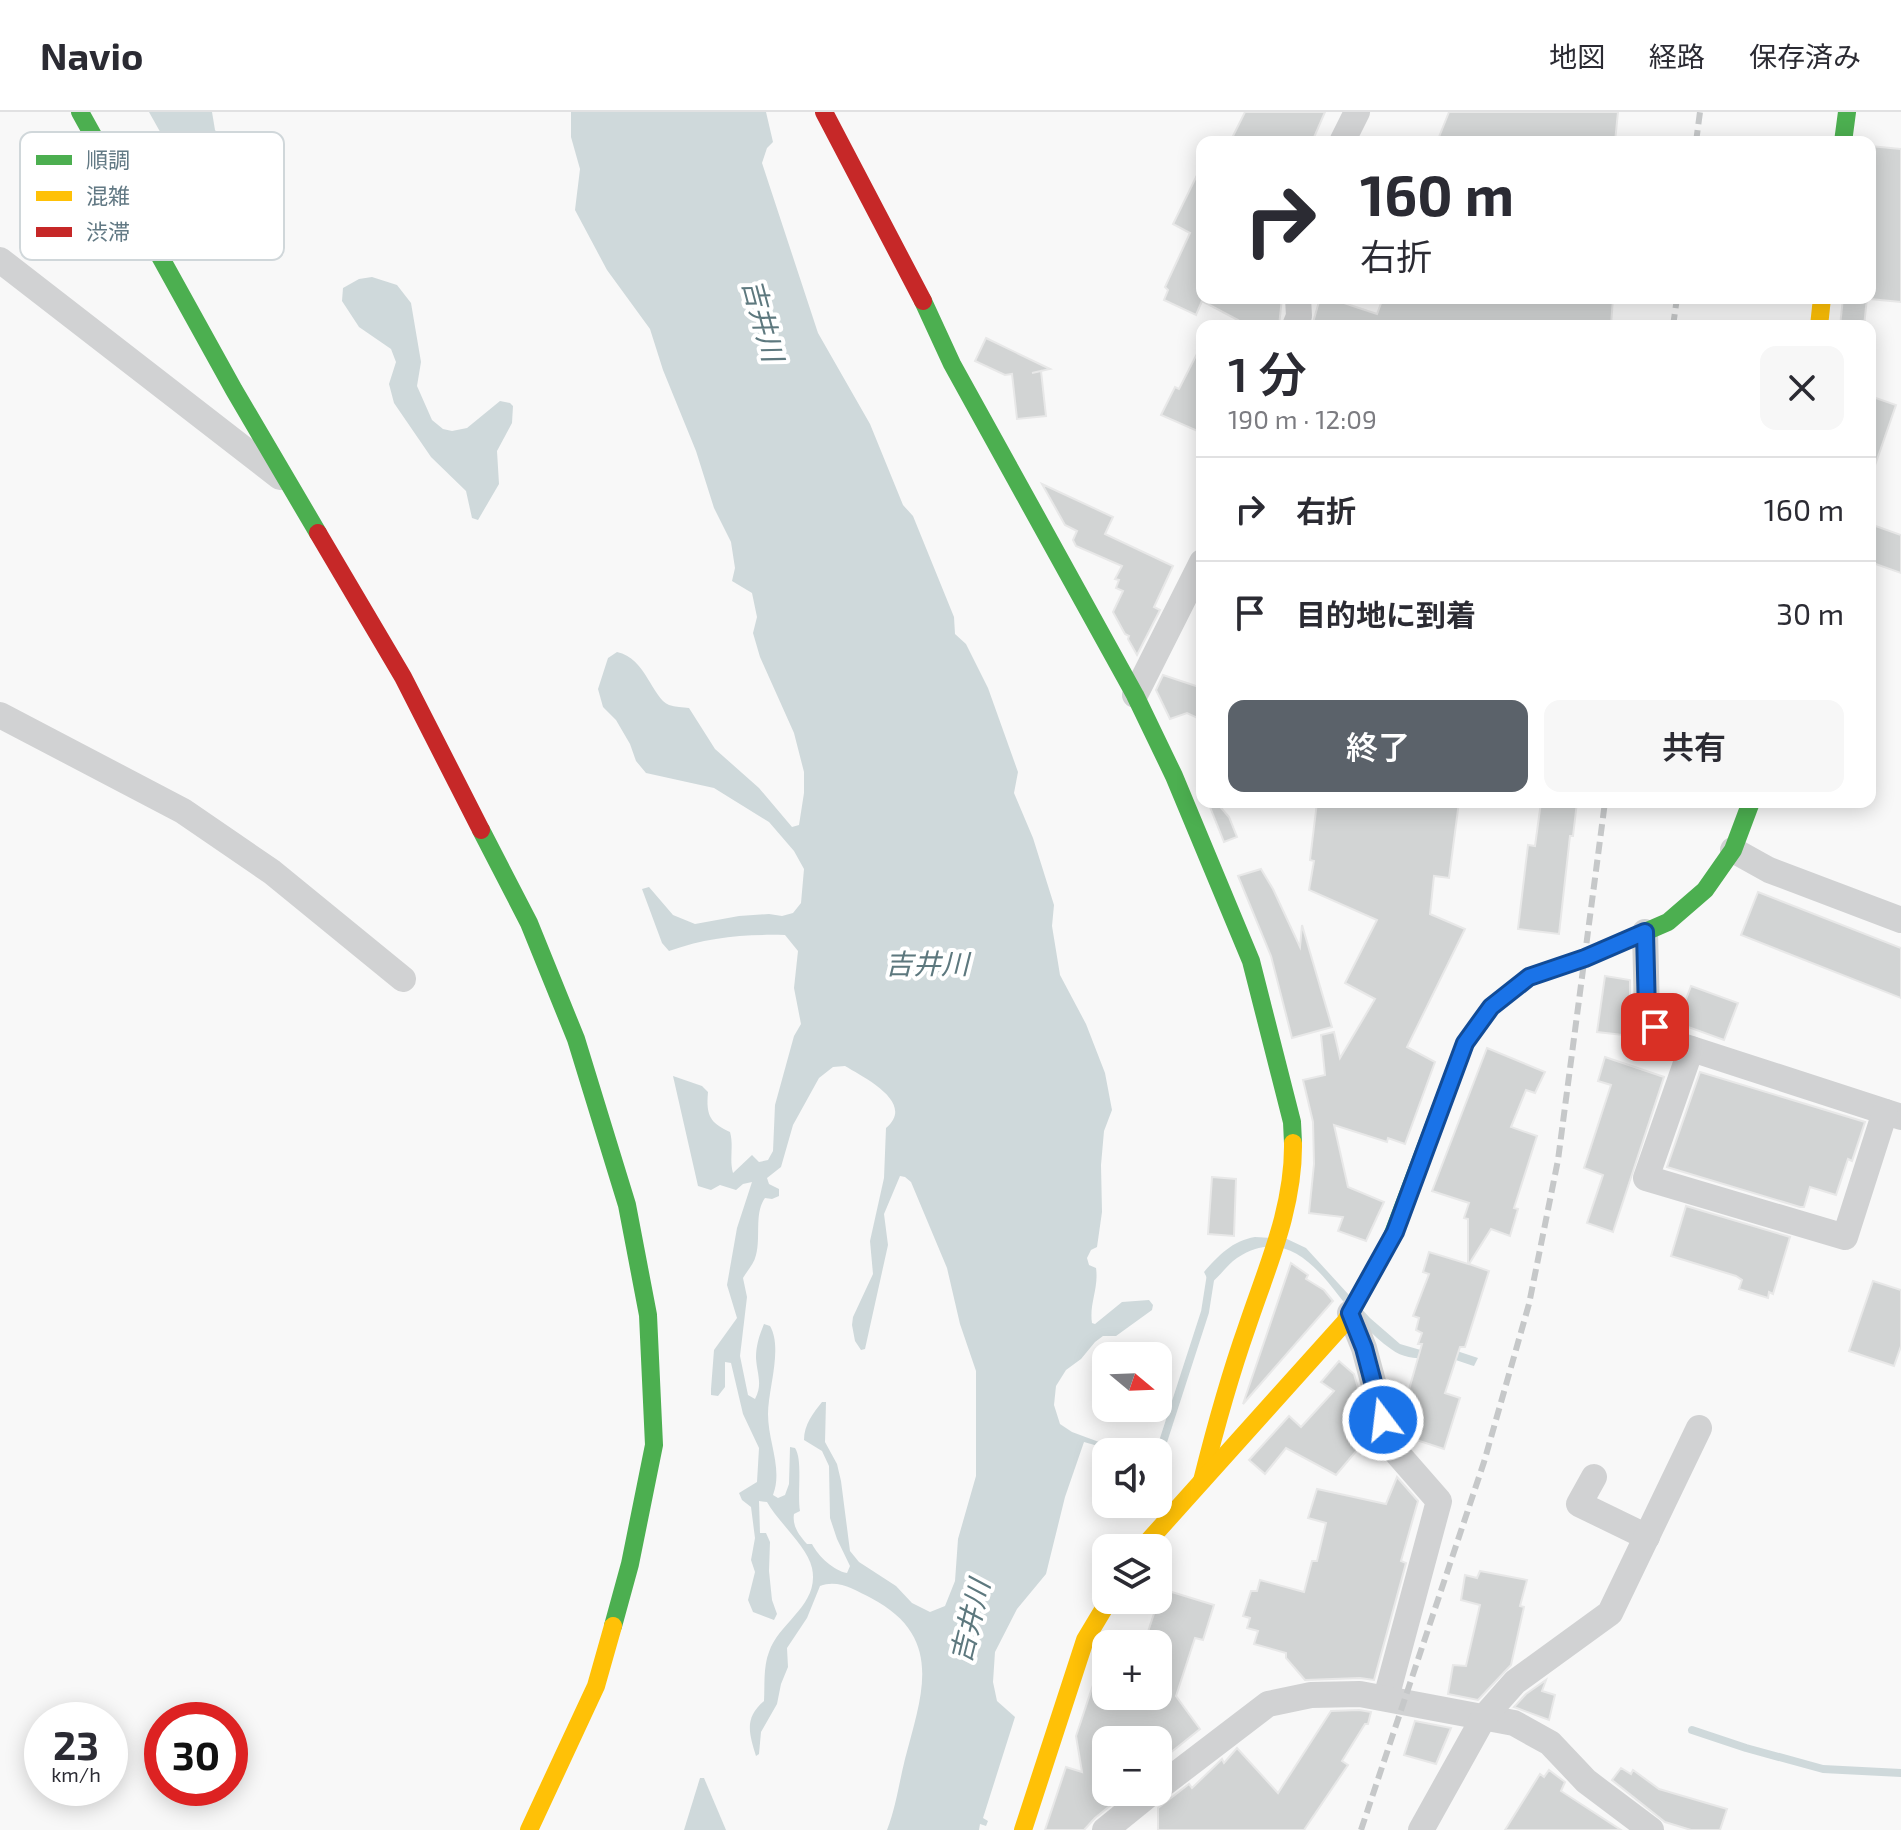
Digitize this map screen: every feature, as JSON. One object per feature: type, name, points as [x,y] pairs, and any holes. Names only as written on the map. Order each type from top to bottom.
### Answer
[{"type":"street","points":[[80,112],[91,132]]},
{"type":"street","points":[[824,112],[936,325],[952,364],[1135,695],[1174,776],[1251,961],[1292,1122],[1293,1164],[1286,1212],[1221,1403],[1202,1481]]},
{"type":"street","points":[[1345,136],[1357,112]]},
{"type":"street","points":[[1844,136],[1847,112]]},
{"type":"street","points":[[0,260],[292,487]]},
{"type":"street","points":[[162,260],[234,390],[403,677],[529,923],[576,1039],[622,1190],[648,1315],[654,1445],[630,1564],[596,1686],[529,1830]]},
{"type":"street","points":[[1135,695],[1196,574]]},
{"type":"street","points":[[0,715],[183,811],[272,872],[403,979]]},
{"type":"street","points":[[1155,1534],[1350,1313],[1395,1232],[1465,1043],[1491,1007],[1529,977],[1585,958],[1668,922],[1705,890],[1733,850],[1749,808]]},
{"type":"street","points":[[1733,850],[1769,870],[1901,920]]},
{"type":"street","points":[[1645,932],[1647,1013],[1664,1040],[1893,1115],[1845,1237],[1646,1178],[1691,1049]]},
{"type":"street","points":[[1350,1313],[1364,1348],[1390,1445],[1439,1501],[1386,1698]]},
{"type":"street","points":[[1421,1830],[1484,1717],[1515,1682],[1610,1613],[1699,1428]]},
{"type":"street","points":[[1594,1477],[1579,1504],[1647,1537]]},
{"type":"street","points":[[1023,1830],[1085,1640],[1101,1614]]},
{"type":"street","points":[[1172,1777],[1268,1704],[1336,1692],[1386,1698],[1514,1723],[1550,1743],[1586,1781],[1651,1830]]},
{"type":"street","points":[[1105,1830],[1135,1806]]},
{"type":"water","points":[[149,112],[212,112],[217,132],[160,132]]},
{"type":"water","name":"吉井川","points":[[571,112],[766,112],[773,142],[767,148],[762,163],[818,333],[870,424],[903,505],[913,516],[954,617],[955,634],[966,644],[988,688],[1018,772],[1014,793],[1033,838],[1054,905],[1052,926],[1060,975],[1086,1024],[1105,1073],[1112,1110],[1104,1131],[1102,1212],[1097,1247],[1091,1250],[1087,1258],[1089,1265],[1096,1268],[1097,1275],[1092,1323],[1095,1324],[1122,1302],[1149,1300],[1153,1305],[1152,1310],[1116,1336],[1103,1336],[1092,1342],[1056,1386],[1054,1405],[1060,1424],[1092,1439],[1092,1444],[1084,1442],[1065,1497],[1046,1574],[1017,1609],[995,1652],[993,1682],[997,1701],[1015,1717],[983,1818],[988,1821],[986,1826],[980,1824],[979,1830],[887,1830],[917,1712],[922,1669],[919,1649],[910,1630],[894,1613],[853,1589],[833,1584],[820,1586],[807,1618],[787,1648],[788,1667],[777,1704],[761,1732],[759,1754],[756,1756],[751,1740],[753,1714],[764,1701],[769,1652],[781,1631],[805,1603],[813,1581],[812,1568],[804,1551],[767,1502],[759,1501],[760,1533],[766,1533],[770,1542],[769,1571],[777,1614],[774,1620],[753,1612],[748,1600],[755,1572],[751,1560],[755,1538],[751,1507],[739,1493],[757,1482],[759,1448],[743,1414],[731,1363],[725,1362],[725,1387],[718,1396],[711,1395],[714,1350],[737,1318],[727,1285],[737,1228],[752,1182],[736,1190],[720,1185],[711,1190],[698,1186],[673,1076],[702,1086],[708,1092],[710,1117],[730,1132],[733,1173],[752,1155],[759,1162],[768,1160],[773,1151],[775,1105],[794,1036],[801,1024],[794,988],[798,951],[785,935],[770,935],[712,940],[669,951],[662,943],[642,889],[649,887],[673,915],[695,924],[739,916],[782,916],[793,913],[801,903],[804,869],[794,851],[769,822],[714,788],[646,773],[636,761],[616,720],[603,707],[598,689],[608,658],[617,652],[627,656],[642,670],[663,701],[671,706],[689,708],[715,749],[759,788],[792,827],[799,825],[804,772],[794,733],[760,657],[753,633],[757,617],[752,593],[732,581],[735,568],[731,542],[714,508],[650,329],[607,270],[575,210],[580,169],[571,137]],"holes":[[[845,1066],[875,1084],[895,1109],[894,1119],[886,1128],[884,1178],[870,1241],[873,1274],[853,1317],[855,1341],[861,1350],[865,1349],[888,1245],[884,1214],[900,1176],[905,1177],[911,1182],[947,1268],[960,1324],[976,1371],[976,1476],[958,1539],[955,1581],[945,1606],[930,1612],[912,1603],[896,1586],[859,1562],[850,1551],[841,1481],[837,1464],[825,1442],[826,1402],[822,1402],[810,1420],[804,1440],[822,1451],[829,1466],[830,1518],[850,1566],[847,1573],[832,1566],[812,1544],[807,1544],[801,1537],[794,1518],[794,1514],[800,1511],[799,1460],[795,1448],[790,1447],[789,1484],[785,1495],[778,1498],[773,1495],[776,1465],[768,1414],[775,1346],[770,1326],[764,1324],[757,1345],[759,1384],[755,1399],[748,1395],[740,1356],[747,1297],[743,1278],[756,1255],[762,1204],[765,1198],[779,1196],[779,1189],[769,1184],[767,1178],[781,1167],[793,1125],[819,1078],[833,1067]]]},
{"type":"water","points":[[372,277],[397,285],[411,303],[421,362],[417,386],[432,420],[443,429],[452,431],[467,428],[500,401],[513,406],[512,423],[497,451],[499,484],[478,520],[472,518],[466,491],[431,457],[394,403],[389,384],[396,362],[391,349],[359,327],[342,301],[343,288],[359,279]]},
{"type":"water","points":[[1255,1237],[1287,1239],[1306,1248],[1370,1318],[1400,1344],[1424,1351],[1454,1350],[1478,1358],[1474,1366],[1451,1359],[1413,1358],[1391,1349],[1363,1324],[1307,1261],[1282,1248],[1268,1246],[1237,1258],[1210,1284],[1204,1272],[1215,1260],[1233,1245]]},
{"type":"water","points":[[700,1778],[704,1778],[726,1830],[684,1830]]},
{"type":"building","points":[[1245,112],[1325,112],[1315,136],[1233,136]]},
{"type":"building","points":[[1449,112],[1618,112],[1616,136],[1439,136]]},
{"type":"building","points":[[1876,147],[1901,149],[1901,302],[1876,300]]},
{"type":"building","points":[[1196,177],[1196,304],[1201,304],[1196,315],[1164,300],[1168,290],[1165,287],[1190,233],[1173,224]]},
{"type":"building","points":[[1208,304],[1281,304],[1280,320],[1238,320]]},
{"type":"building","points":[[1318,304],[1347,304],[1377,314],[1381,304],[1613,304],[1611,320],[1314,320]]},
{"type":"building","points":[[1842,304],[1866,304],[1865,320],[1841,320]]},
{"type":"building","points":[[986,338],[1050,369],[1041,371],[1046,416],[1017,419],[1012,374],[1005,375],[975,361]]},
{"type":"building","points":[[1196,356],[1196,430],[1161,415],[1175,387],[1179,389]]},
{"type":"building","points":[[1876,398],[1896,405],[1876,462]]},
{"type":"building","points":[[1042,484],[1113,517],[1105,534],[1173,566],[1154,607],[1160,610],[1137,655],[1113,612],[1123,591],[1116,588],[1119,580],[1115,579],[1122,566],[1076,546],[1073,540],[1077,531],[1065,525]]},
{"type":"building","points":[[1876,526],[1901,535],[1901,573],[1876,564]]},
{"type":"building","points":[[1163,675],[1196,686],[1196,717],[1187,713],[1170,719],[1156,690]]},
{"type":"building","points":[[1210,808],[1221,808],[1229,817],[1237,837],[1224,842]]},
{"type":"building","points":[[1316,808],[1458,808],[1449,878],[1434,876],[1430,914],[1465,929],[1407,1047],[1435,1062],[1405,1144],[1388,1138],[1387,1142],[1334,1125],[1348,1187],[1384,1202],[1366,1241],[1338,1231],[1343,1217],[1309,1213],[1314,1164],[1313,1122],[1303,1080],[1325,1075],[1321,1035],[1334,1032],[1340,1058],[1375,999],[1345,983],[1377,920],[1309,890],[1314,861],[1310,860]]},
{"type":"building","points":[[1540,808],[1576,808],[1573,836],[1570,836],[1559,934],[1518,929],[1528,845],[1535,846]]},
{"type":"building","points":[[1261,869],[1300,947],[1302,925],[1332,1027],[1292,1038],[1271,956],[1238,876]]},
{"type":"building","points":[[1758,892],[1901,948],[1901,998],[1741,935]]},
{"type":"building","points":[[1605,976],[1630,980],[1630,1007],[1626,1007],[1623,1035],[1597,1032]]},
{"type":"building","points":[[1691,986],[1738,1003],[1724,1040],[1677,1023]]},
{"type":"building","points":[[1487,1048],[1545,1072],[1535,1093],[1526,1090],[1511,1127],[1537,1136],[1514,1208],[1518,1209],[1510,1236],[1491,1229],[1469,1264],[1489,1271],[1465,1347],[1460,1347],[1445,1393],[1460,1398],[1444,1449],[1404,1436],[1398,1412],[1402,1399],[1406,1400],[1422,1344],[1418,1344],[1422,1333],[1416,1330],[1419,1318],[1413,1316],[1429,1274],[1423,1272],[1429,1252],[1468,1264],[1468,1219],[1464,1218],[1469,1203],[1432,1191]]},
{"type":"building","points":[[1605,1057],[1664,1077],[1613,1232],[1587,1223],[1603,1175],[1584,1168],[1611,1085],[1598,1081]]},
{"type":"building","points":[[1700,1072],[1865,1122],[1836,1195],[1810,1187],[1804,1207],[1800,1207],[1667,1167]]},
{"type":"building","points":[[1212,1177],[1236,1179],[1234,1236],[1208,1234]]},
{"type":"building","points":[[1686,1206],[1790,1237],[1773,1294],[1769,1292],[1768,1298],[1739,1289],[1742,1280],[1736,1276],[1671,1256]]},
{"type":"building","points":[[1291,1263],[1308,1275],[1306,1279],[1324,1290],[1333,1301],[1243,1404]]},
{"type":"building","points":[[1873,1281],[1901,1290],[1901,1346],[1894,1366],[1849,1351]]},
{"type":"building","points":[[1339,1361],[1354,1374],[1368,1423],[1353,1418],[1369,1436],[1336,1475],[1286,1448],[1265,1474],[1249,1460],[1289,1416],[1301,1427],[1334,1391],[1321,1382]]},
{"type":"building","points":[[1397,1477],[1418,1501],[1401,1561],[1406,1563],[1374,1680],[1305,1680],[1286,1658],[1286,1653],[1254,1644],[1258,1631],[1247,1628],[1250,1618],[1243,1616],[1251,1591],[1257,1591],[1260,1580],[1304,1592],[1312,1561],[1317,1561],[1326,1523],[1308,1518],[1317,1489],[1386,1504]]},
{"type":"building","points":[[1480,1571],[1527,1580],[1511,1665],[1478,1700],[1448,1694],[1453,1665],[1466,1666],[1480,1605],[1461,1600],[1465,1575],[1477,1578]]},
{"type":"building","points":[[1172,1592],[1214,1605],[1203,1640],[1195,1638],[1176,1696],[1200,1729],[1172,1751],[1172,1726],[1092,1726],[1092,1806],[1110,1806],[1084,1830],[1045,1830],[1066,1767],[1082,1772],[1076,1736],[1092,1688],[1092,1710],[1172,1710],[1172,1630],[1149,1630],[1154,1614],[1172,1614]]},
{"type":"building","points":[[1546,1680],[1542,1691],[1555,1695],[1549,1720],[1514,1707],[1526,1694]]},
{"type":"building","points":[[1331,1711],[1371,1712],[1368,1724],[1365,1724],[1342,1761],[1348,1765],[1304,1830],[1158,1830],[1158,1808],[1172,1806],[1172,1797],[1189,1784],[1192,1788],[1222,1759],[1224,1763],[1237,1748],[1278,1793]]},
{"type":"building","points":[[1415,1721],[1451,1728],[1436,1764],[1404,1755]]},
{"type":"building","points":[[1621,1768],[1631,1774],[1633,1770],[1659,1789],[1727,1809],[1720,1830],[1691,1830],[1665,1822],[1612,1780]]},
{"type":"building","points":[[1549,1770],[1565,1782],[1561,1791],[1621,1830],[1505,1830],[1540,1774],[1544,1777]]},
{"type":"waterway","points":[[1164,1438],[1205,1312],[1211,1274]]},
{"type":"waterway","points":[[1692,1730],[1823,1769],[1901,1773]]},
{"type":"railway","points":[[1697,136],[1700,112]]},
{"type":"railway","points":[[1674,320],[1676,304]]},
{"type":"railway","points":[[1361,1830],[1484,1462],[1529,1304],[1558,1160],[1604,808]]},
{"type":"traffic: fast","points":[[80,112],[91,132]]},
{"type":"traffic: fast","points":[[1844,136],[1847,112]]},
{"type":"traffic: fast","points":[[162,260],[318,533]]},
{"type":"traffic: fast","points":[[923,301],[952,364],[1135,695],[1174,776],[1251,961],[1292,1122],[1293,1143]]},
{"type":"traffic: fast","points":[[1391,1239],[1465,1043],[1491,1007],[1529,977],[1585,958],[1668,922],[1705,890],[1733,850],[1749,808]]},
{"type":"traffic: fast","points":[[481,830],[529,923],[576,1039],[627,1205],[648,1315],[654,1445],[630,1564],[613,1626]]},
{"type":"traffic: slow","points":[[1820,320],[1821,304]]},
{"type":"traffic: slow","points":[[1202,1481],[1228,1384],[1284,1214],[1293,1143]]},
{"type":"traffic: slow","points":[[1155,1534],[1345,1322],[1391,1239]]},
{"type":"traffic: slow","points":[[1023,1830],[1085,1640],[1101,1614]]},
{"type":"traffic: slow","points":[[529,1830],[596,1686],[613,1626]]},
{"type":"traffic: jam","points":[[824,112],[923,301]]},
{"type":"traffic: jam","points":[[318,533],[403,677],[481,830]]},
{"type":"route","points":[[1383,1420],[1364,1348],[1350,1313],[1395,1232],[1465,1043],[1491,1007],[1529,977],[1585,958],[1645,932],[1647,1013],[1655,1027]]}]
